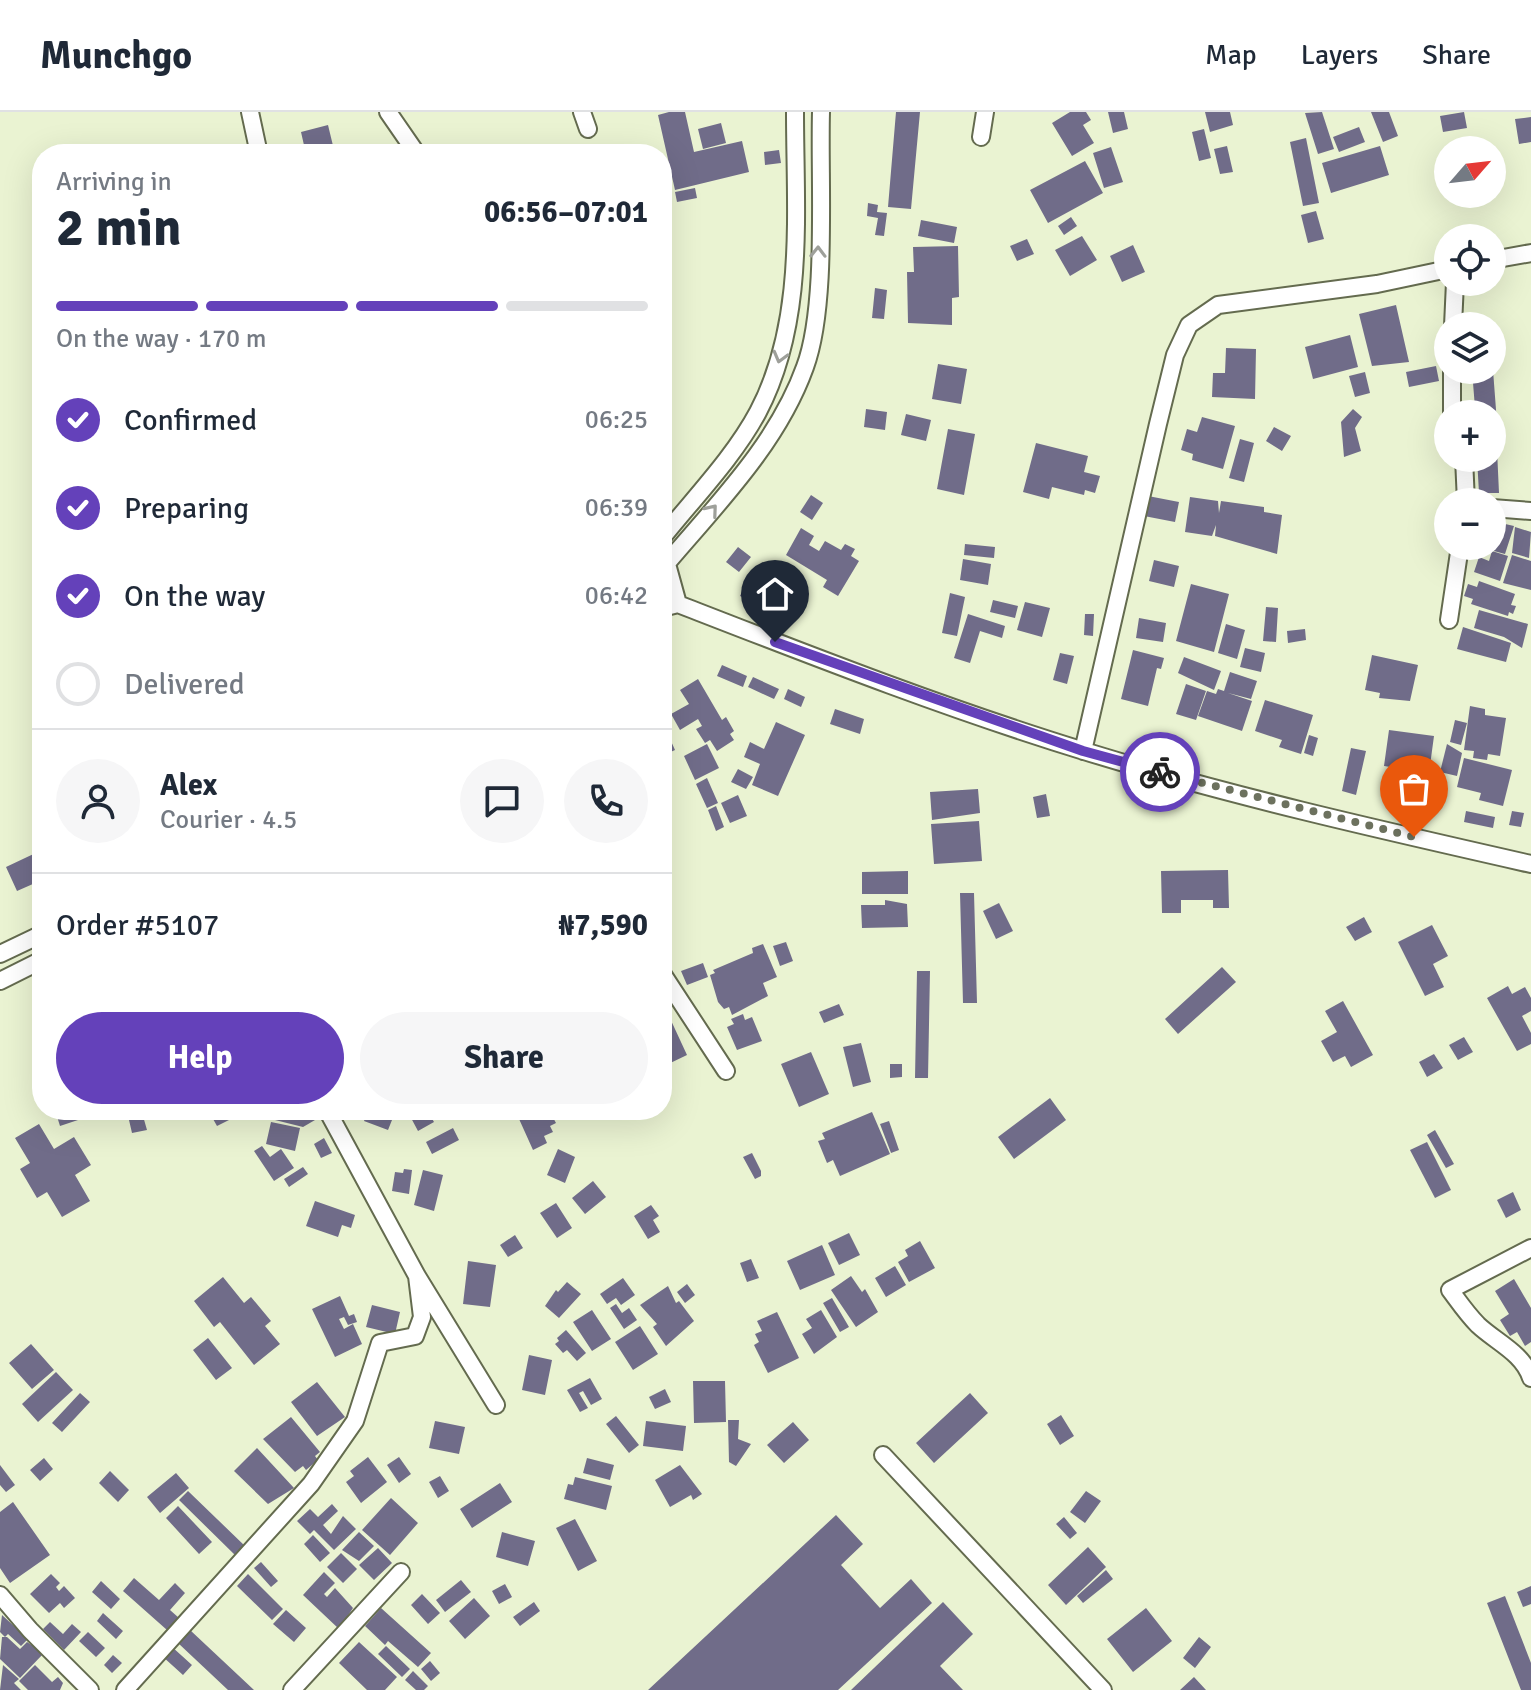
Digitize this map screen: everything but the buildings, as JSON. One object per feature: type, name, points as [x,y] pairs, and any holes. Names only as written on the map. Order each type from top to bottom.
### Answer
[{"type":"street","points":[[250,112],[257,144]]},
{"type":"street","points":[[388,112],[410,144]]},
{"type":"street","points":[[582,112],[588,129]]},
{"type":"street","points":[[672,525],[758,412],[779,366],[789,324],[792,285],[795,112]]},
{"type":"street","points":[[672,556],[762,448],[790,404],[806,364],[815,319],[817,286],[821,112]]},
{"type":"street","points":[[981,137],[985,112]]},
{"type":"street","points":[[1506,257],[1531,253]]},
{"type":"street","points":[[1083,751],[1175,355],[1189,325],[1218,305],[1377,284],[1434,272]]},
{"type":"street","points":[[792,285],[817,286]]},
{"type":"street","points":[[1506,509],[1531,511]]},
{"type":"street","points":[[1449,620],[1458,560]]},
{"type":"street","points":[[672,607],[1083,751],[1326,817],[1531,864]]},
{"type":"street","points":[[0,954],[32,939]]},
{"type":"street","points":[[0,981],[32,965]]},
{"type":"street","points":[[672,988],[726,1071]]},
{"type":"street","points":[[332,1120],[417,1276],[496,1405]]},
{"type":"street","points":[[1531,1248],[1450,1290],[1480,1326],[1506,1346],[1528,1370],[1531,1378]]},
{"type":"street","points":[[125,1690],[311,1484],[355,1421],[380,1343],[415,1336],[422,1317],[417,1276]]},
{"type":"street","points":[[883,1455],[1103,1690]]},
{"type":"street","points":[[292,1690],[401,1572]]},
{"type":"street","points":[[2,1601],[90,1690]]},
{"type":"way so far","points":[[1160,772],[1326,817],[1414,837]]},
{"type":"route","points":[[775,642],[1083,751],[1160,772]]}]
